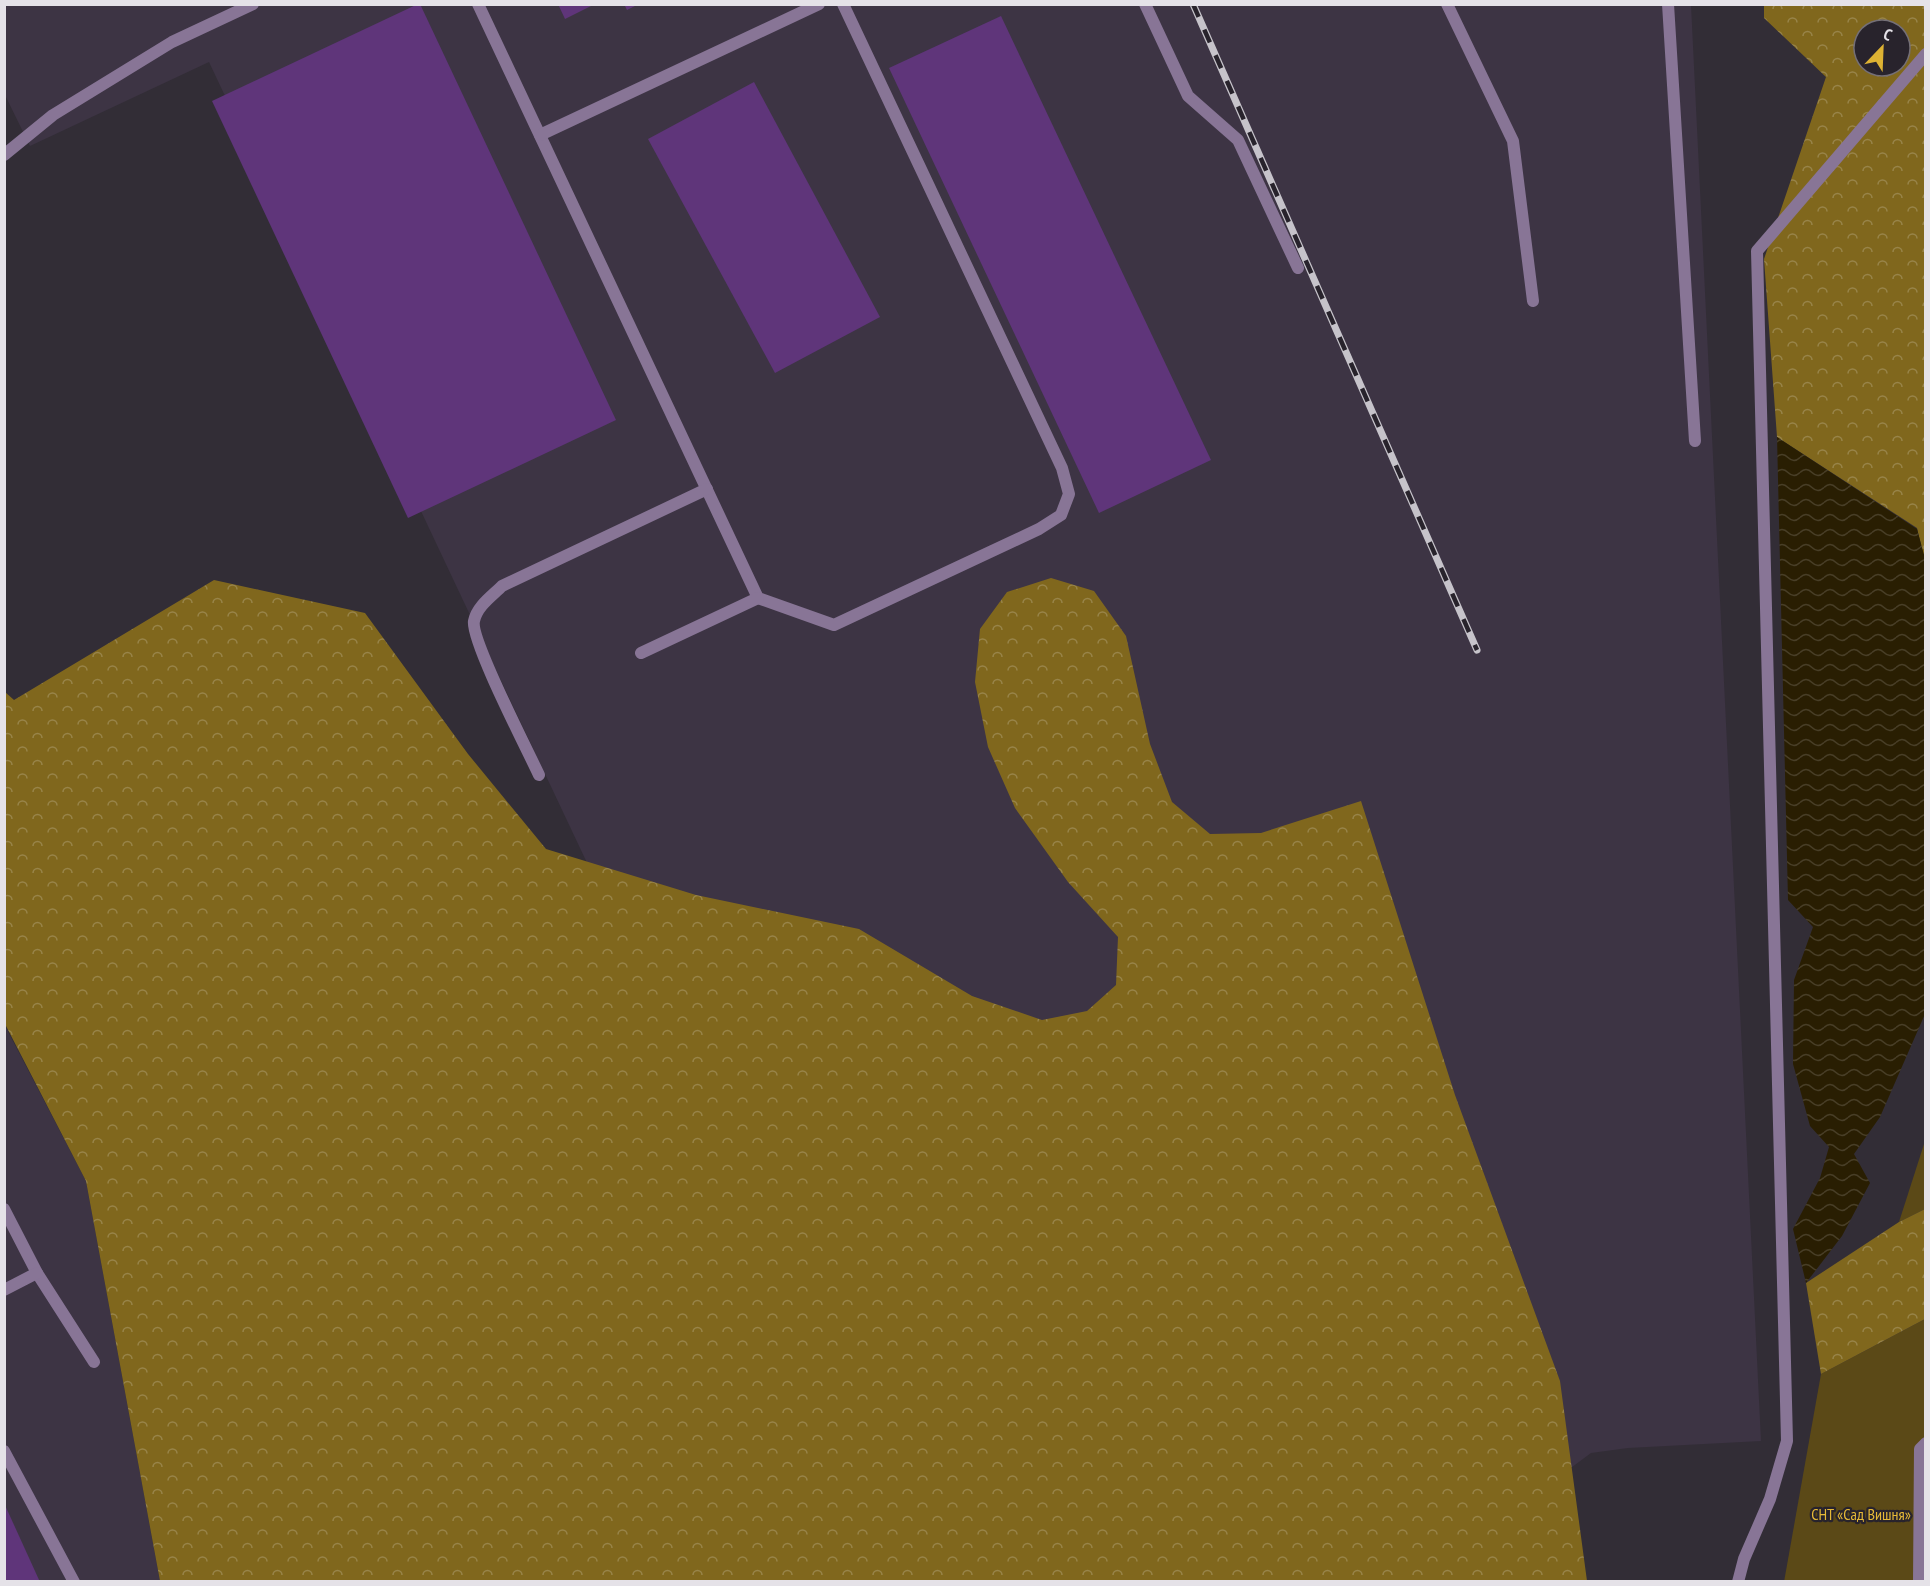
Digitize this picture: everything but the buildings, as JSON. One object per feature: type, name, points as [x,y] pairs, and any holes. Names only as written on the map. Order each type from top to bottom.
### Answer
[{"type":"street","points":[[4,154],[53,115],[172,42],[253,4]]},
{"type":"street","points":[[478,4],[758,598]]},
{"type":"street","points":[[540,135],[819,4]]},
{"type":"street","points":[[641,653],[758,598],[834,625],[1039,529],[1061,515],[1070,494],[1062,468],[843,4]]},
{"type":"street","points":[[1145,4],[1188,96],[1238,140],[1298,268]]},
{"type":"street","points":[[1447,4],[1513,141],[1533,301]]},
{"type":"street","points":[[1668,4],[1695,441]]},
{"type":"street","points":[[1738,1581],[1744,1559],[1770,1499],[1787,1441],[1757,250],[1926,54]]},
{"type":"street","points":[[539,774],[480,649],[473,623],[482,605],[502,586],[707,489]]},
{"type":"street","points":[[4,1209],[37,1273],[94,1362]]},
{"type":"street","points":[[4,1290],[37,1273]]},
{"type":"street","points":[[1919,1581],[1920,1449],[1926,1443]]},
{"type":"street","points":[[4,1451],[74,1581]]},
{"type":"shaded area","points":[[5,5],[1691,5],[1761,1441],[1628,1448],[1591,1453],[1419,1581],[926,1581],[209,62],[30,146],[5,95]]},
{"type":"shaded area","points":[[4,1024],[86,1181],[160,1581],[5,1581]]},
{"type":"green space","points":[[1764,5],[1925,5],[1925,562],[1917,528],[1777,437],[1764,259],[1826,77],[1764,18]]},
{"type":"green space","points":[[1051,578],[1094,591],[1126,636],[1150,744],[1172,802],[1210,834],[1261,833],[1361,801],[1455,1095],[1560,1381],[1587,1581],[160,1581],[86,1181],[5,1024],[5,692],[14,700],[214,580],[365,613],[468,754],[546,849],[696,895],[859,929],[972,996],[1042,1020],[1087,1011],[1116,985],[1118,937],[1068,882],[1015,808],[988,747],[975,682],[980,629],[1007,592]]},
{"type":"green space","points":[[1925,1141],[1925,1209],[1899,1222]]},
{"type":"green space","points":[[1925,1209],[1925,1319],[1821,1374],[1806,1283],[1899,1222]]},
{"type":"green space","name":"СНТ «Сад Вишня»","points":[[1925,1319],[1925,1581],[1784,1582],[1821,1374]]},
{"type":"water","points":[[1777,437],[1917,529],[1926,562],[1925,1014],[1880,1117],[1854,1154],[1870,1183],[1842,1236],[1806,1283],[1793,1229],[1820,1178],[1829,1147],[1810,1126],[1793,1064],[1794,980],[1813,927],[1788,900]]},
{"type":"railway","points":[[1193,4],[1477,650]]}]
